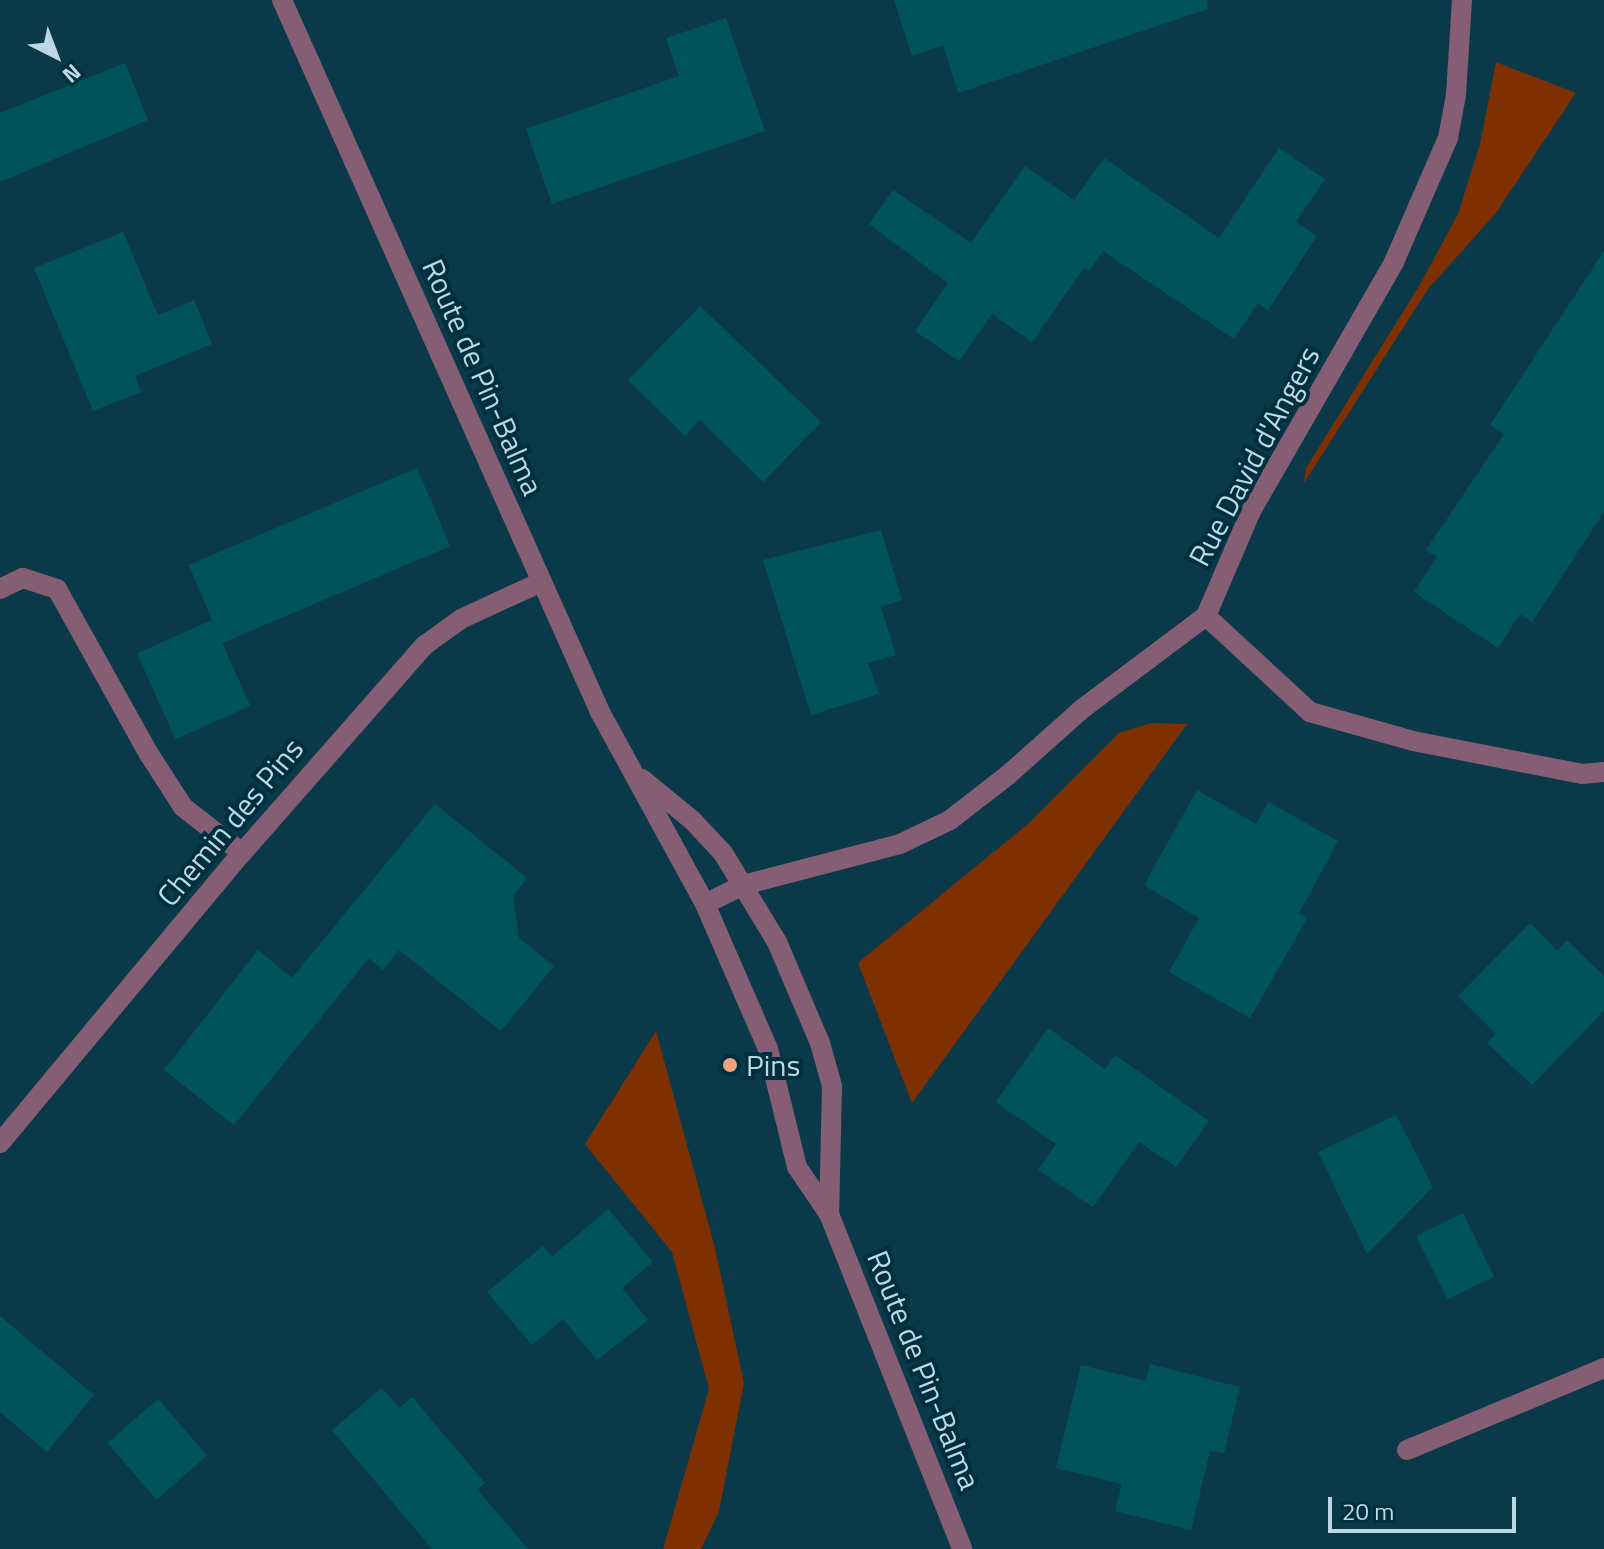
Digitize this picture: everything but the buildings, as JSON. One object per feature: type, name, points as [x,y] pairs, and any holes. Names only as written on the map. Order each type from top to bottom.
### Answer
[{"type":"street","name":"Route de Pin-Balma","points":[[282,0],[541,582],[618,747],[637,775],[705,904],[768,1049],[797,1167],[829,1214],[962,1549]]},
{"type":"street","name":"Rue David d'Angers","points":[[705,904],[743,885],[900,844],[950,820],[1008,775],[1082,709],[1206,616],[1251,511],[1394,262],[1431,179],[1448,138],[1456,95],[1462,0]]},
{"type":"street","points":[[0,589],[23,578],[57,589],[149,754],[183,807],[242,853]]},
{"type":"street","name":"Chemin des Pins","points":[[0,1143],[242,853],[425,645],[461,619],[541,582]]},
{"type":"street","points":[[1206,616],[1310,712],[1428,744],[1582,774],[1604,772]]},
{"type":"street","name":"Route de Pin-Balma","points":[[637,775],[692,820],[723,853],[777,942],[820,1043],[832,1086],[829,1214]]},
{"type":"street","points":[[1407,1450],[1604,1368]]},
{"type":"shaded area","points":[[1496,62],[1576,93],[1496,213],[1428,289],[1304,483],[1306,468],[1419,286],[1458,214],[1480,144]]},
{"type":"shaded area","points":[[1151,723],[1187,724],[912,1103],[858,963],[1029,823],[1119,733]]},
{"type":"shaded area","points":[[656,1031],[715,1248],[744,1383],[719,1511],[701,1549],[663,1549],[709,1389],[672,1252],[585,1144]]},
{"type":"place","name":"Pins","points":[[730,1065]]}]
